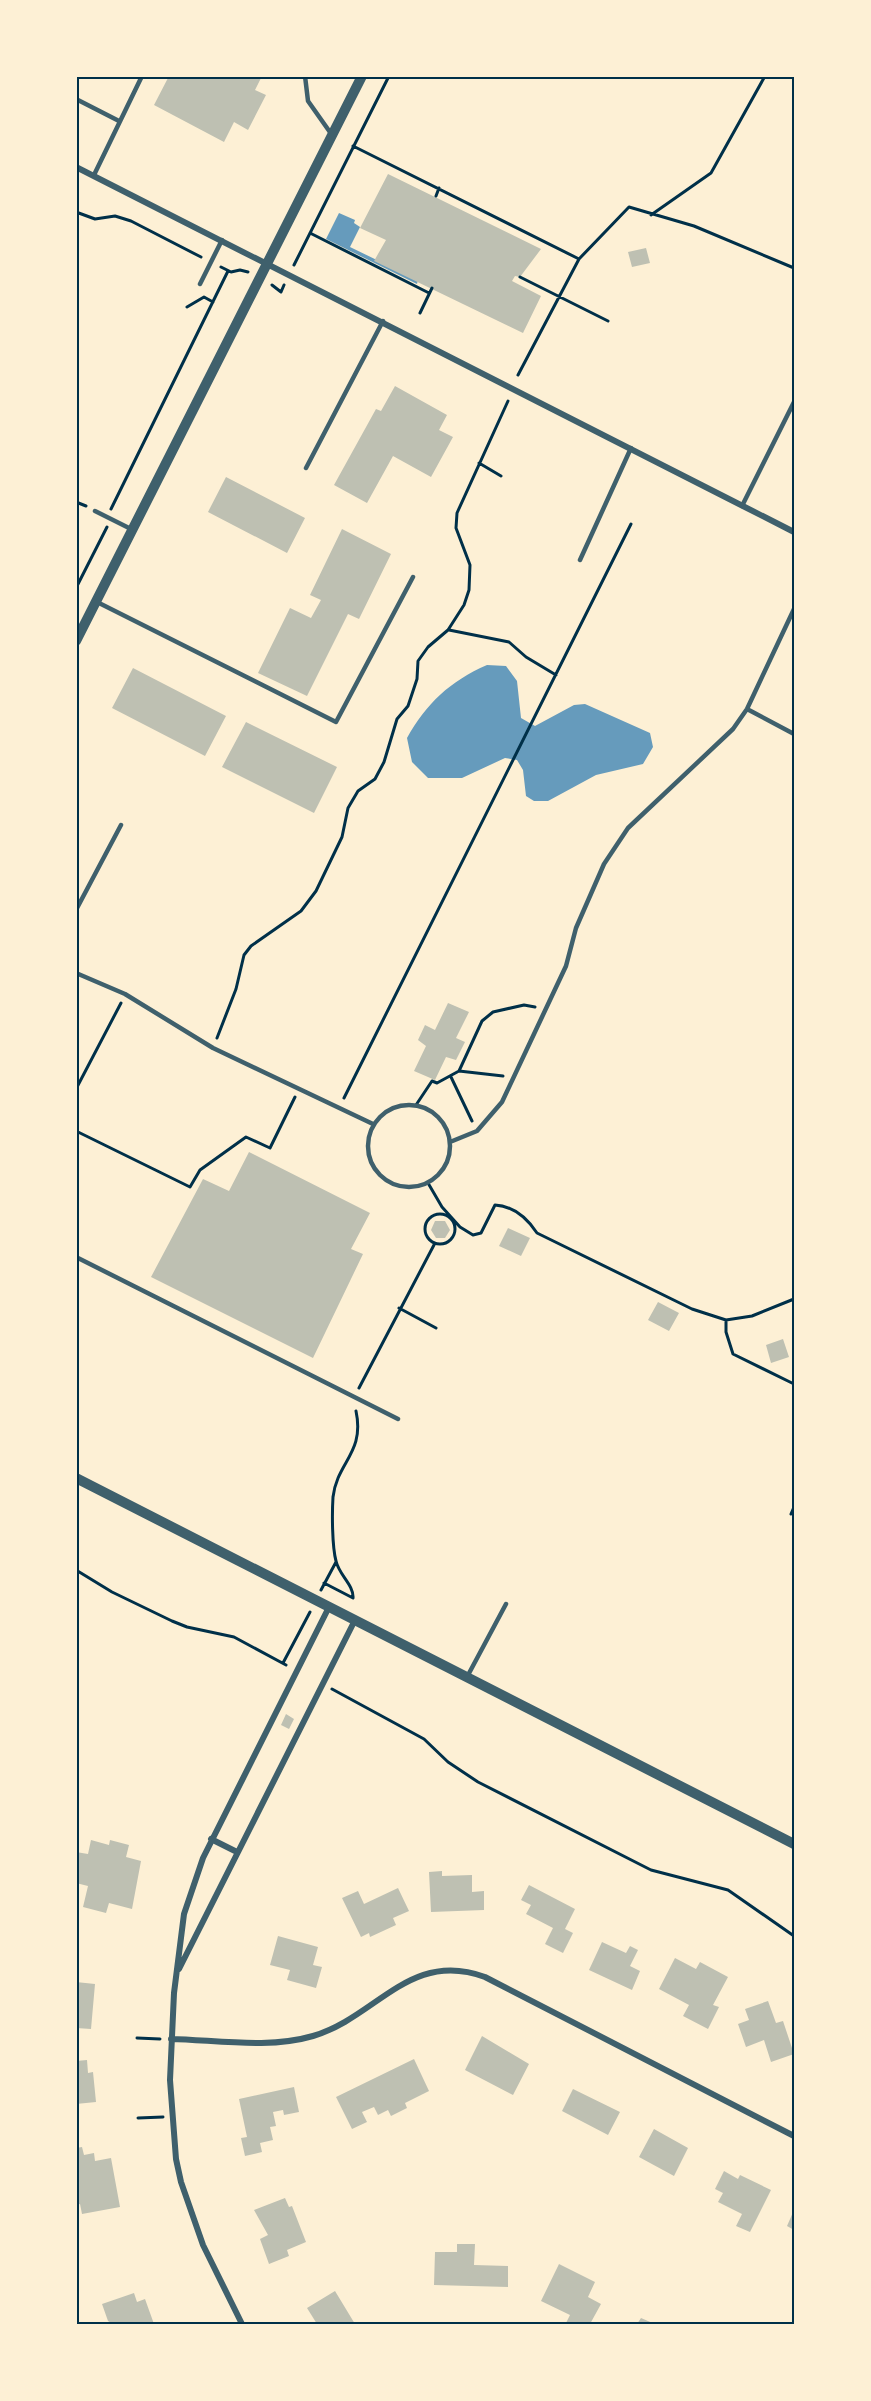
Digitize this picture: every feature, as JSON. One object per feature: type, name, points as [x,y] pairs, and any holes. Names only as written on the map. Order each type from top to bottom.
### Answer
[{"type":"street","points":[[76,641],[362,76]]},
{"type":"street","points":[[76,166],[795,532]]},
{"type":"street","points":[[76,1478],[795,1844]]},
{"type":"street","points":[[242,2325],[203,2245],[184,2192],[176,2159],[171,2116],[171,2039],[184,1914],[212,1839],[329,1607]]},
{"type":"street","points":[[177,1972],[355,1620]]},
{"type":"street","points":[[212,1839],[237,1852]]},
{"type":"street","points":[[171,2039],[239,2041],[304,2038],[340,2024],[414,1977],[439,1970],[463,1971],[485,1977],[795,2136]]},
{"type":"lane","points":[[94,175],[142,76]]},
{"type":"lane","points":[[305,76],[308,101],[332,136]]},
{"type":"lane","points":[[76,99],[119,121]]},
{"type":"lane","points":[[200,284],[222,240]]},
{"type":"lane","points":[[306,468],[384,321]]},
{"type":"lane","points":[[742,506],[795,402]]},
{"type":"lane","points":[[580,560],[631,448]]},
{"type":"lane","points":[[95,511],[133,530]]},
{"type":"lane","points":[[97,602],[336,722],[412,577]]},
{"type":"lane","points":[[450,1142],[477,1131],[501,1102],[566,966],[576,928],[604,864],[628,828],[733,729],[747,710],[795,609]]},
{"type":"lane","points":[[747,710],[795,734]]},
{"type":"lane","points":[[76,910],[122,825]]},
{"type":"lane","points":[[76,974],[125,994],[213,1048],[373,1124]]},
{"type":"lane","points":[[416,1105],[429,1110],[439,1118],[450,1142],[445,1166],[428,1183],[415,1187],[401,1187],[378,1174],[367,1150],[368,1136],[373,1124],[392,1108],[416,1105]]},
{"type":"lane","points":[[76,1257],[398,1419]]},
{"type":"lane","points":[[467,1677],[506,1604]]},
{"type":"path","points":[[298,257],[389,76]]},
{"type":"path","points":[[651,215],[711,173],[765,76]]},
{"type":"path","points":[[353,147],[579,259]]},
{"type":"path","points":[[436,196],[439,188]]},
{"type":"path","points":[[518,375],[579,259],[629,207],[694,226],[795,268]]},
{"type":"path","points":[[76,212],[95,219],[115,216],[130,221],[205,259]]},
{"type":"path","points":[[310,233],[429,293]]},
{"type":"path","points":[[215,264],[234,273],[240,270]]},
{"type":"path","points":[[111,511],[118,490],[228,271]]},
{"type":"path","points":[[520,277],[608,321]]},
{"type":"path","points":[[420,313],[432,288]]},
{"type":"path","points":[[187,307],[204,297],[213,302]]},
{"type":"path","points":[[213,1048],[236,989],[244,955],[251,946],[284,926],[301,911],[316,891],[342,837],[348,807],[358,791],[375,779],[384,762],[397,719],[408,706],[417,679],[418,661],[428,647],[448,630],[464,605],[469,590],[470,565],[456,528],[457,513],[507,402]]},
{"type":"path","points":[[479,463],[501,476]]},
{"type":"path","points":[[76,588],[108,524]]},
{"type":"path","points":[[339,1108],[631,524]]},
{"type":"path","points":[[448,630],[509,642],[526,657],[556,675]]},
{"type":"path","points":[[76,1089],[125,994]]},
{"type":"path","points":[[416,1105],[432,1081],[437,1083],[459,1071],[482,1021],[493,1012],[524,1005],[545,1010]]},
{"type":"path","points":[[459,1071],[514,1077]]},
{"type":"path","points":[[451,1077],[477,1131]]},
{"type":"path","points":[[76,1131],[190,1187],[200,1170],[246,1137],[270,1148],[299,1090]]},
{"type":"path","points":[[428,1183],[454,1225],[454,1235],[444,1244],[432,1242],[426,1234],[426,1224],[436,1215],[447,1216]]},
{"type":"path","points":[[442,1207],[460,1227],[473,1235],[481,1233],[495,1205],[501,1205],[528,1221],[537,1233],[692,1309],[726,1320],[752,1316],[795,1299]]},
{"type":"path","points":[[399,1308],[436,1328]]},
{"type":"path","points":[[726,1320],[726,1332],[733,1354],[795,1384]]},
{"type":"path","points":[[791,1514],[795,1507]]},
{"type":"path","points":[[336,1562],[352,1591],[353,1598],[324,1584],[336,1562]]},
{"type":"path","points":[[76,1570],[101,1586],[171,1622],[234,1637],[283,1663],[304,1622]]},
{"type":"path","points":[[331,1689],[424,1739],[459,1770],[519,1804],[660,1874],[728,1890],[795,1935]]},
{"type":"path","points":[[138,2038],[171,2039]]},
{"type":"path","points":[[138,2118],[171,2116]]},
{"type":"water","points":[[339,213],[355,220],[354,223],[360,227],[350,247],[418,280],[417,284],[326,239]]},
{"type":"water","points":[[487,665],[506,666],[517,681],[521,718],[535,726],[574,705],[585,704],[650,733],[653,747],[643,764],[596,775],[548,801],[534,801],[526,796],[523,770],[517,760],[505,758],[462,778],[428,778],[412,762],[407,738],[422,714],[440,695],[462,678]]},
{"type":"building","points":[[169,76],[262,76],[255,90],[266,95],[248,130],[234,122],[224,142],[154,105]]},
{"type":"building","points":[[388,174],[541,249],[520,277],[515,276],[512,281],[541,296],[523,333],[374,261],[386,240],[360,228]]},
{"type":"building","points":[[646,248],[650,263],[632,267],[628,252]]},
{"type":"building","points":[[395,386],[447,415],[439,430],[453,437],[431,477],[393,456],[367,503],[334,485],[376,409],[381,411]]},
{"type":"building","points":[[226,477],[305,518],[287,553],[208,512]]},
{"type":"building","points":[[342,529],[391,554],[359,619],[348,614],[307,696],[258,673],[290,608],[311,618],[321,600],[310,595]]},
{"type":"building","points":[[133,668],[226,716],[205,756],[112,708]]},
{"type":"building","points":[[246,722],[337,767],[314,813],[222,767]]},
{"type":"building","points":[[448,1003],[469,1012],[456,1038],[465,1042],[456,1060],[446,1057],[435,1080],[414,1071],[426,1046],[418,1040],[425,1025],[435,1030]]},
{"type":"building","points":[[249,1152],[370,1213],[351,1249],[363,1254],[313,1358],[151,1277],[203,1179],[229,1191]]},
{"type":"building","points":[[435,1221],[445,1221],[450,1230],[445,1238],[436,1238],[431,1230]]},
{"type":"building","points":[[508,1228],[530,1238],[521,1256],[499,1246]]},
{"type":"building","points":[[658,1302],[679,1313],[669,1331],[648,1320]]},
{"type":"building","points":[[783,1339],[789,1357],[771,1363],[766,1345]]},
{"type":"building","points":[[286,1714],[294,1719],[289,1729],[281,1725]]},
{"type":"building","points":[[91,1840],[109,1845],[110,1840],[129,1845],[126,1857],[141,1861],[132,1909],[109,1903],[106,1913],[83,1907],[88,1886],[76,1883],[76,1852],[88,1854]]},
{"type":"building","points":[[442,1871],[442,1876],[472,1875],[472,1892],[484,1891],[484,1910],[431,1912],[429,1872]]},
{"type":"building","points":[[529,1885],[575,1909],[565,1929],[573,1933],[563,1953],[545,1944],[553,1928],[526,1914],[531,1905],[521,1900]]},
{"type":"building","points":[[398,1888],[409,1911],[393,1918],[396,1925],[370,1937],[369,1933],[361,1937],[342,1898],[358,1891],[364,1904]]},
{"type":"building","points":[[278,1936],[318,1947],[313,1965],[322,1967],[316,1988],[287,1980],[290,1970],[270,1965]]},
{"type":"building","points":[[602,1942],[626,1953],[630,1946],[638,1950],[630,1966],[640,1971],[632,1990],[589,1970]]},
{"type":"building","points":[[675,1958],[696,1969],[700,1962],[728,1977],[713,2005],[719,2007],[708,2029],[683,2016],[689,2005],[659,1989]]},
{"type":"building","points":[[76,1982],[95,1984],[91,2029],[76,2028]]},
{"type":"building","points":[[768,2001],[776,2023],[783,2021],[794,2054],[771,2062],[764,2040],[746,2047],[738,2024],[749,2020],[745,2009]]},
{"type":"building","points":[[482,2036],[529,2064],[513,2095],[465,2070]]},
{"type":"building","points":[[414,2059],[429,2091],[405,2103],[407,2108],[391,2116],[388,2110],[378,2115],[374,2107],[362,2112],[367,2122],[352,2129],[336,2097]]},
{"type":"building","points":[[87,2060],[88,2073],[93,2072],[96,2102],[76,2104],[76,2061]]},
{"type":"building","points":[[294,2087],[299,2112],[284,2115],[283,2110],[273,2112],[276,2126],[270,2127],[273,2140],[260,2143],[262,2152],[245,2156],[241,2138],[247,2137],[239,2099]]},
{"type":"building","points":[[573,2089],[620,2112],[608,2135],[562,2111]]},
{"type":"building","points":[[654,2129],[688,2148],[674,2176],[639,2157]]},
{"type":"building","points":[[82,2147],[84,2155],[94,2153],[95,2161],[111,2158],[120,2207],[82,2214],[80,2204],[76,2205],[76,2148]]},
{"type":"building","points":[[724,2171],[738,2179],[740,2175],[771,2190],[750,2232],[736,2226],[742,2214],[718,2202],[723,2193],[715,2189]]},
{"type":"building","points":[[285,2198],[289,2207],[292,2206],[306,2242],[287,2250],[289,2256],[269,2264],[260,2239],[268,2235],[254,2210]]},
{"type":"building","points":[[794,2210],[794,2230],[787,2226]]},
{"type":"building","points":[[457,2244],[475,2244],[474,2265],[508,2266],[508,2287],[434,2285],[435,2252],[457,2252]]},
{"type":"building","points":[[559,2264],[595,2282],[588,2297],[601,2304],[590,2324],[566,2323],[570,2315],[541,2301]]},
{"type":"building","points":[[335,2291],[355,2324],[317,2324],[307,2308]]},
{"type":"building","points":[[134,2293],[137,2302],[145,2299],[154,2324],[113,2324],[108,2321],[102,2304]]},
{"type":"building","points":[[641,2318],[655,2324],[637,2324]]}]
